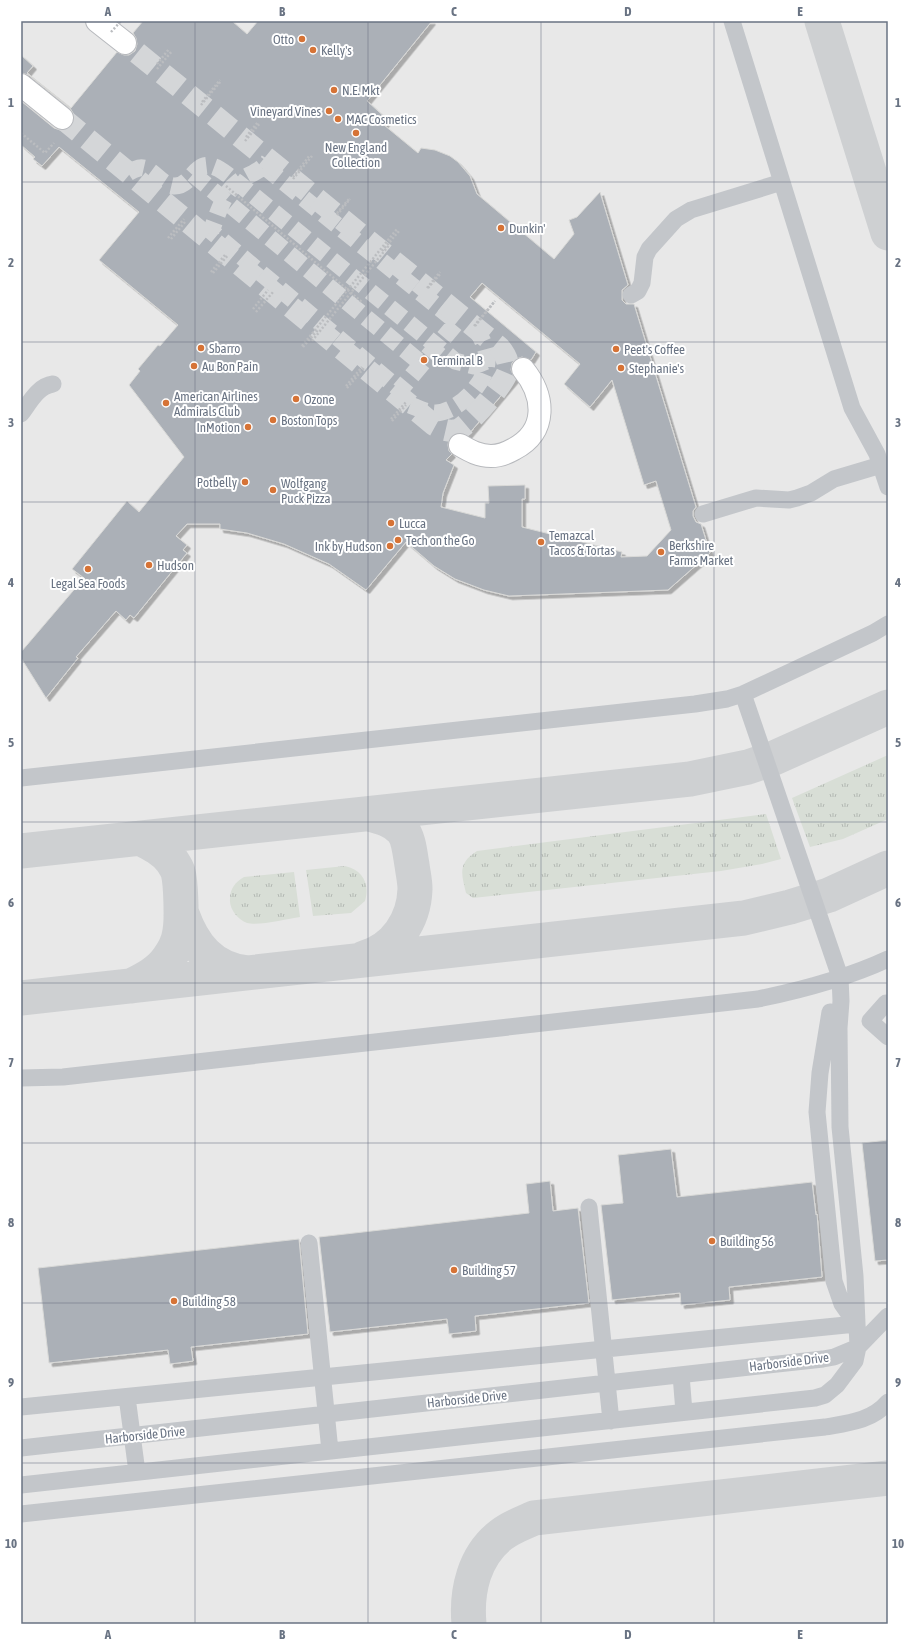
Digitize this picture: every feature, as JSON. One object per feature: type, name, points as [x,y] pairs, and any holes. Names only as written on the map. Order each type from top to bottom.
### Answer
[{"type":"main road","points":[[21,85],[62,118]]},
{"type":"main road","points":[[460,445],[480,455],[495,456],[509,452],[528,438],[538,421],[540,402],[534,384],[523,369]]},
{"type":"street","points":[[732,21],[852,408],[877,454],[888,487]]},
{"type":"street","points":[[631,295],[638,291],[642,283],[647,254],[678,217],[691,210],[782,182]]},
{"type":"street","points":[[21,414],[36,393],[45,385],[53,384]]},
{"type":"street","points":[[703,514],[756,498],[789,500],[797,498],[811,493],[834,480],[881,465]]},
{"type":"street","points":[[21,778],[695,704],[727,699],[743,694],[873,633],[888,624]]},
{"type":"street","points":[[743,694],[840,977],[840,1127],[857,1295],[856,1324],[858,1347]]},
{"type":"street","points":[[21,1078],[63,1077],[713,1005],[783,994],[840,977],[888,959]]},
{"type":"street","points":[[840,977],[832,1002],[820,1073],[817,1112],[834,1281],[842,1304],[856,1324]]},
{"type":"street","points":[[888,1005],[886,1004],[870,1021],[888,1037]]},
{"type":"street","points":[[589,1207],[611,1421]]},
{"type":"street","points":[[309,1242],[330,1451]]},
{"type":"street","points":[[831,1255],[853,1253]]},
{"type":"street","points":[[858,1347],[888,1316]]},
{"type":"street","points":[[21,1407],[856,1324]]},
{"type":"street","name":"Harborside Drive","points":[[21,1448],[823,1359],[834,1357],[858,1347]]},
{"type":"street","name":"Harborside Drive","points":[[21,1485],[816,1398],[825,1395],[837,1385],[851,1368],[857,1354],[858,1347]]},
{"type":"street","points":[[681,1375],[684,1412]]},
{"type":"street","points":[[127,1397],[137,1472]]},
{"type":"street","points":[[21,1514],[825,1427],[866,1418],[875,1414],[888,1402]]},
{"type":"path","points":[[157,64],[171,50],[157,69]]},
{"type":"path","points":[[202,103],[221,81]]},
{"type":"path","points":[[246,139],[259,123]]},
{"type":"path","points":[[21,133],[45,153],[54,143]]},
{"type":"path","points":[[293,178],[311,156]]},
{"type":"path","points":[[226,186],[363,303]]},
{"type":"path","points":[[337,214],[350,198]]},
{"type":"path","points":[[169,238],[184,220]]},
{"type":"path","points":[[318,330],[302,347],[398,230],[382,251]]},
{"type":"path","points":[[312,340],[390,244]]},
{"type":"path","points":[[212,272],[226,255]]},
{"type":"path","points":[[428,288],[441,273]]},
{"type":"path","points":[[253,309],[268,290]]},
{"type":"path","points":[[256,312],[273,292]]},
{"type":"path","points":[[474,326],[495,301]]},
{"type":"path","points":[[346,387],[363,368]]},
{"type":"path","points":[[391,420],[406,403]]},
{"type":"shaded area","points":[[21,21],[888,21],[888,1624],[21,1624]]},
{"type":"green space","points":[[888,755],[888,819],[843,839],[810,847],[792,798]]},
{"type":"green space","points":[[766,814],[781,859],[721,871],[473,898],[466,893],[462,869],[471,855],[477,851]]},
{"type":"green space","points":[[345,866],[361,874],[364,879],[367,889],[365,901],[351,913],[313,916],[306,870]]},
{"type":"green space","points":[[294,872],[300,917],[252,924],[244,922],[235,914],[231,907],[230,895],[234,886],[241,879],[244,877]]},
{"type":"building","name":"Terminal B","points":[[143,21],[232,21],[247,34],[258,21],[432,21],[367,101],[388,120],[384,125],[418,153],[421,148],[435,150],[450,156],[458,162],[470,176],[477,194],[554,259],[574,234],[569,220],[577,217],[600,192],[628,285],[622,290],[622,300],[626,304],[634,304],[696,507],[693,511],[693,516],[696,522],[701,524],[710,553],[668,590],[509,596],[484,590],[455,579],[434,566],[406,542],[366,590],[329,564],[284,544],[247,533],[220,529],[220,524],[187,524],[176,536],[187,545],[183,550],[187,553],[134,618],[130,615],[126,620],[116,611],[76,657],[78,658],[46,698],[21,658],[21,652],[84,578],[72,569],[127,501],[139,512],[184,457],[129,385],[140,371],[138,369],[158,345],[160,346],[178,325],[99,260],[139,212],[59,147],[42,166],[33,159],[35,157],[21,145],[21,101],[54,128],[60,130],[67,129],[72,126],[74,120],[73,113],[70,108],[29,75],[21,73],[21,55],[33,66],[27,73],[71,108],[117,52],[124,55],[129,55],[135,51],[137,44],[133,33]],"holes":[[[482,283],[580,364],[564,384],[590,407],[612,380],[644,485],[656,481],[671,530],[647,556],[621,557],[622,552],[522,527],[522,499],[525,499],[525,485],[488,486],[489,503],[485,503],[485,518],[441,507],[443,493],[454,465],[446,460],[452,454],[449,451],[449,438],[454,434],[460,433],[468,435],[515,379],[511,370],[512,363],[516,359],[522,357],[531,360],[536,352],[470,297]]]},
{"type":"building","points":[[888,1140],[888,1260],[875,1261],[862,1143]]},
{"type":"building","name":"Building 56","points":[[671,1149],[677,1197],[812,1182],[816,1215],[817,1214],[822,1277],[729,1287],[730,1300],[681,1305],[680,1293],[612,1300],[601,1205],[623,1203],[618,1155]]},
{"type":"building","name":"Building 57","points":[[550,1181],[553,1211],[578,1208],[589,1303],[475,1316],[476,1331],[449,1334],[447,1319],[330,1332],[319,1237],[529,1213],[526,1184]]},
{"type":"building","name":"Building 58","points":[[299,1239],[308,1334],[191,1347],[193,1361],[170,1364],[168,1350],[49,1363],[38,1268]]},
{"type":"taxiway","points":[[822,21],[888,233]]},
{"type":"taxiway","points":[[21,851],[690,779],[748,767],[774,758],[888,707]]},
{"type":"taxiway","points":[[364,958],[385,948],[401,932],[407,923],[411,912],[415,889],[410,851],[404,833],[391,821],[369,814]]},
{"type":"taxiway","points":[[131,986],[151,975],[164,964],[176,945],[181,925],[179,877],[177,869],[162,850],[140,838]]},
{"type":"taxiway","points":[[21,998],[744,918],[790,907],[829,895],[888,868]]},
{"type":"taxiway","points":[[182,914],[192,936],[205,954],[214,961],[234,971],[247,973]]},
{"type":"taxiway","points":[[469,1624],[468,1612],[471,1587],[478,1564],[484,1553],[505,1532],[534,1518],[888,1478]]},
{"type":"tunnel","points":[[62,118],[434,425],[445,430],[457,430],[470,421],[486,403],[501,384],[508,370],[506,358],[499,347],[125,43]]},
{"type":"tunnel","points":[[265,167],[457,322],[400,390],[211,231],[228,192],[238,182],[259,170],[269,160]]},
{"type":"tunnel","points":[[128,173],[138,168],[148,169],[164,182],[174,186],[186,182],[199,168],[211,166],[219,169],[237,182],[455,361],[474,366],[487,361]]},
{"type":"tunnel","points":[[193,174],[422,364]]},
{"type":"tunnel","points":[[410,405],[429,412],[436,413],[444,411],[453,408],[462,402],[476,387],[482,379],[487,357],[484,343],[475,327]]},
{"type":"place","name":"Otto","points":[[302,39]]},
{"type":"place","name":"Kelly's","points":[[313,50]]},
{"type":"place","name":"N.E. Mkt","points":[[334,90]]},
{"type":"place","name":"Vineyard Vines","points":[[329,111]]},
{"type":"place","name":"MAC Cosmetics","points":[[338,119]]},
{"type":"place","name":"New England Collection","points":[[356,133]]},
{"type":"place","name":"Dunkin'","points":[[501,228]]},
{"type":"place","name":"Sbarro","points":[[201,348]]},
{"type":"place","name":"Peet's Coffee","points":[[616,349]]},
{"type":"place","name":"Terminal B","points":[[424,360]]},
{"type":"place","name":"Au Bon Pain","points":[[194,366]]},
{"type":"place","name":"Stephanie's","points":[[621,368]]},
{"type":"place","name":"Ozone","points":[[296,399]]},
{"type":"place","name":"American Airlines Admirals Club","points":[[166,403]]},
{"type":"place","name":"Boston Tops","points":[[273,420]]},
{"type":"place","name":"InMotion","points":[[248,427]]},
{"type":"place","name":"Potbelly","points":[[245,482]]},
{"type":"place","name":"Wolfgang Puck Pizza","points":[[273,490]]},
{"type":"place","name":"Lucca","points":[[391,523]]},
{"type":"place","name":"Tech on the Go","points":[[398,540]]},
{"type":"place","name":"Temazcal Tacos & Tortas","points":[[541,542]]},
{"type":"place","name":"Ink by Hudson","points":[[390,546]]},
{"type":"place","name":"Berkshire Farms Market","points":[[661,552]]},
{"type":"place","name":"Hudson","points":[[149,565]]},
{"type":"place","name":"Legal Sea Foods","points":[[88,569]]},
{"type":"place","name":"Building 56","points":[[712,1241]]},
{"type":"place","name":"Building 57","points":[[454,1270]]},
{"type":"place","name":"Building 58","points":[[174,1301]]}]
